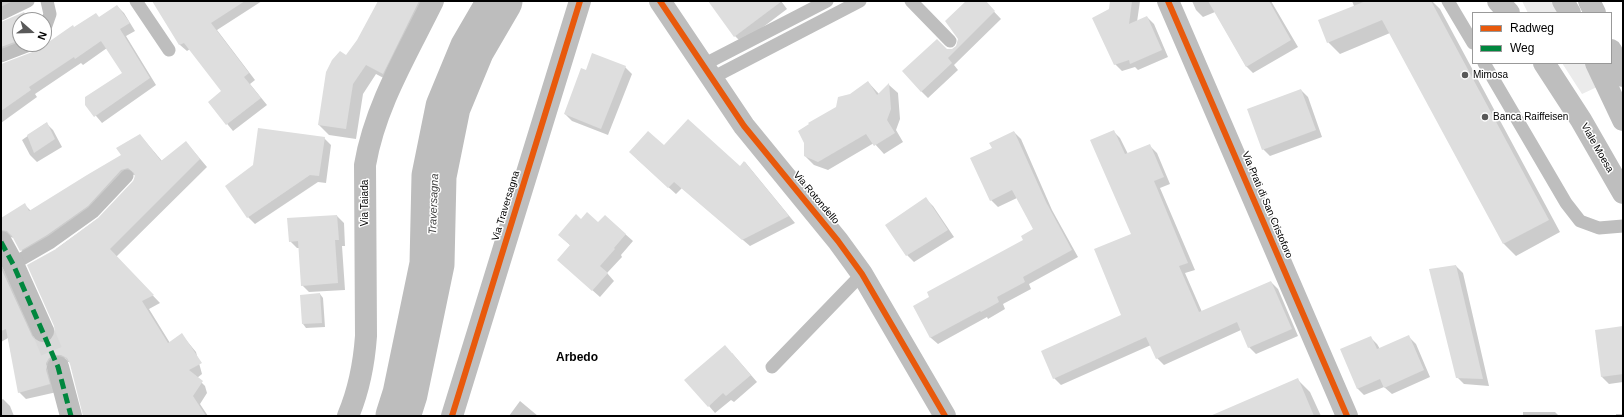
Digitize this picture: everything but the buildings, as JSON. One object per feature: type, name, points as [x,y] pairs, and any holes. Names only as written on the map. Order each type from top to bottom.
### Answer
[{"type":"street","name":"Via Taiada","points":[[348,416],[360,381],[366,336],[365,165],[369,144],[380,110],[433,1]]},
{"type":"street","name":"Via Traversagna","points":[[452,416],[580,1]]},
{"type":"street","name":"Via Rotondello","points":[[660,1],[744,126],[838,240],[862,274],[945,416]]},
{"type":"street","name":"Via Prati di San Cristoforo","points":[[1168,1],[1348,416]]},
{"type":"street","points":[[1498,1],[1507,12]]},
{"type":"street","points":[[1510,1],[1514,12]]},
{"type":"street","points":[[1563,1],[1569,12]]},
{"type":"street","points":[[1589,1],[1594,12]]},
{"type":"street","points":[[1612,52],[1623,76]]},
{"type":"street","name":"Viale Moesa","points":[[1545,64],[1581,120],[1623,193]]},
{"type":"street","points":[[1596,64],[1623,120]]},
{"type":"street","points":[[1,242],[13,264],[43,331]]},
{"type":"street","points":[[58,368],[71,416]]},
{"type":"lane","points":[[1,14],[28,1]]},
{"type":"lane","points":[[47,1],[50,12]]},
{"type":"lane","points":[[136,1],[169,50]]},
{"type":"lane","points":[[707,71],[827,1]]},
{"type":"lane","points":[[707,71],[860,1]]},
{"type":"lane","points":[[911,1],[950,41]]},
{"type":"lane","points":[[1448,1],[1472,42]]},
{"type":"lane","points":[[1,56],[12,52]]},
{"type":"lane","points":[[1485,64],[1566,203],[1580,221],[1599,228],[1623,226]]},
{"type":"lane","points":[[13,264],[51,242],[93,212],[127,176]]},
{"type":"lane","points":[[772,367],[862,274]]},
{"type":"shaded area","points":[[1522,1],[1553,1],[1559,12],[1528,12]]},
{"type":"shaded area","points":[[1563,64],[1586,64],[1597,87],[1582,94]]},
{"type":"waterway","name":"Traversagna","points":[[398,416],[405,394],[432,264],[434,176],[448,107],[472,49],[500,1]]},
{"type":"tunnel","points":[[43,331],[58,367]]},
{"type":"marked path","points":[[1,242],[13,264],[58,367],[71,416]]},
{"type":"cycle path","points":[[452,416],[580,1]]},
{"type":"cycle path","points":[[660,1],[744,126],[838,241],[862,274],[945,416]]},
{"type":"cycle path","points":[[1168,1],[1347,416]]},
{"type":"place","name":"Mimosa","points":[[1465,75]]},
{"type":"place","name":"Banca Raiffeisen","points":[[1485,117]]},
{"type":"district","name":"Arbedo","points":[[577,358]]}]
